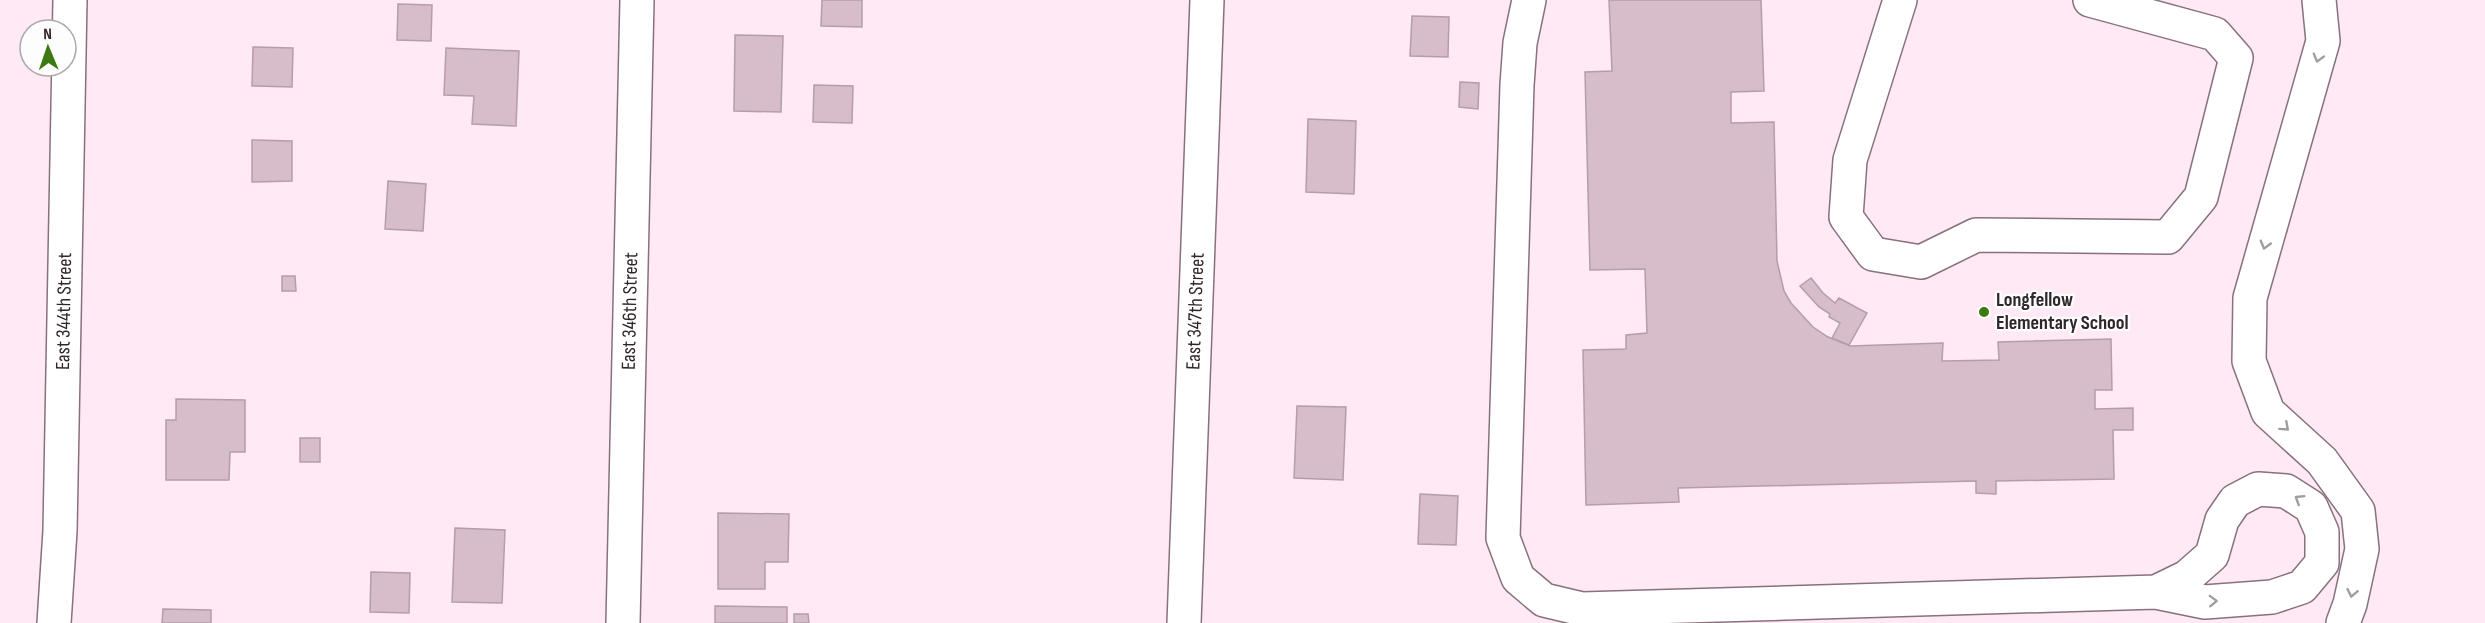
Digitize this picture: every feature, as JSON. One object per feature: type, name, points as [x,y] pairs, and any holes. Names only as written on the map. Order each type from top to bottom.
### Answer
[{"type":"street","name":"East 344th Street","points":[[54,623],[60,531],[70,0]]},
{"type":"street","name":"East 346th Street","points":[[623,623],[637,0]]},
{"type":"street","name":"East 347th Street","points":[[1184,623],[1207,0]]},
{"type":"street","points":[[1530,0],[1520,43],[1517,85],[1503,538],[1518,578],[1544,600],[1582,609],[2156,592],[2205,602],[2272,597],[2302,587],[2322,562],[2322,532],[2311,507],[2286,491],[2258,489],[2235,501],[2222,520],[2212,555],[2187,577],[2156,592]]},
{"type":"street","points":[[1900,0],[1850,160],[1846,217],[1873,254],[1921,262],[1976,235],[2168,237],[2201,197],[2236,58],[2216,34],[2090,0]]},
{"type":"street","points":[[2319,0],[2323,41],[2250,298],[2249,361],[2268,412],[2322,461],[2358,511],[2362,549],[2350,604],[2343,623]]},
{"type":"building","points":[[822,0],[862,0],[862,27],[821,26]]},
{"type":"building","points":[[1609,0],[1761,0],[1764,91],[1731,92],[1731,123],[1774,122],[1777,261],[1784,291],[1791,303],[1813,327],[1828,337],[1850,346],[1943,343],[1942,361],[1999,360],[1998,342],[2111,339],[2112,390],[2095,390],[2095,409],[2133,408],[2133,430],[2113,430],[2114,479],[1996,481],[1996,494],[1976,493],[1976,481],[1678,488],[1679,502],[1586,505],[1583,350],[1626,349],[1626,335],[1647,333],[1645,269],[1590,270],[1585,72],[1612,71]]},
{"type":"building","points":[[398,4],[432,5],[431,41],[397,40]]},
{"type":"building","points":[[1412,16],[1449,17],[1448,57],[1410,56]]},
{"type":"building","points":[[735,35],[783,36],[781,112],[734,111]]},
{"type":"building","points":[[253,47],[293,48],[292,87],[252,86]]},
{"type":"building","points":[[446,48],[519,51],[516,126],[472,124],[474,96],[444,95]]},
{"type":"building","points":[[1460,82],[1479,83],[1478,109],[1459,107]]},
{"type":"building","points":[[814,85],[853,86],[852,123],[813,122]]},
{"type":"building","points":[[1308,119],[1356,121],[1354,194],[1306,192]]},
{"type":"building","points":[[252,140],[292,141],[292,181],[252,182]]},
{"type":"building","points":[[388,181],[426,184],[423,231],[385,229]]},
{"type":"building","points":[[282,276],[295,276],[296,291],[282,291]]},
{"type":"building","points":[[1811,278],[1835,303],[1839,298],[1867,313],[1849,345],[1832,338],[1840,323],[1829,317],[1830,314],[1819,307],[1800,286]]},
{"type":"building","points":[[176,399],[245,400],[245,452],[230,452],[229,480],[166,480],[166,420],[176,420]]},
{"type":"building","points":[[1297,406],[1346,407],[1343,480],[1294,478]]},
{"type":"building","points":[[300,438],[320,438],[320,462],[300,462]]},
{"type":"building","points":[[1420,494],[1458,496],[1456,545],[1418,544]]},
{"type":"building","points":[[718,513],[789,514],[788,562],[765,562],[765,589],[718,589]]},
{"type":"building","points":[[455,528],[505,530],[502,603],[452,602]]},
{"type":"building","points":[[371,572],[410,573],[409,613],[370,612]]},
{"type":"building","points":[[715,606],[787,607],[787,623],[715,623]]},
{"type":"building","points":[[163,609],[211,610],[211,623],[162,623]]},
{"type":"building","points":[[794,614],[808,614],[809,623],[794,623]]},
{"type":"place","name":"Longfellow Elementary School","points":[[1984,312]]}]
